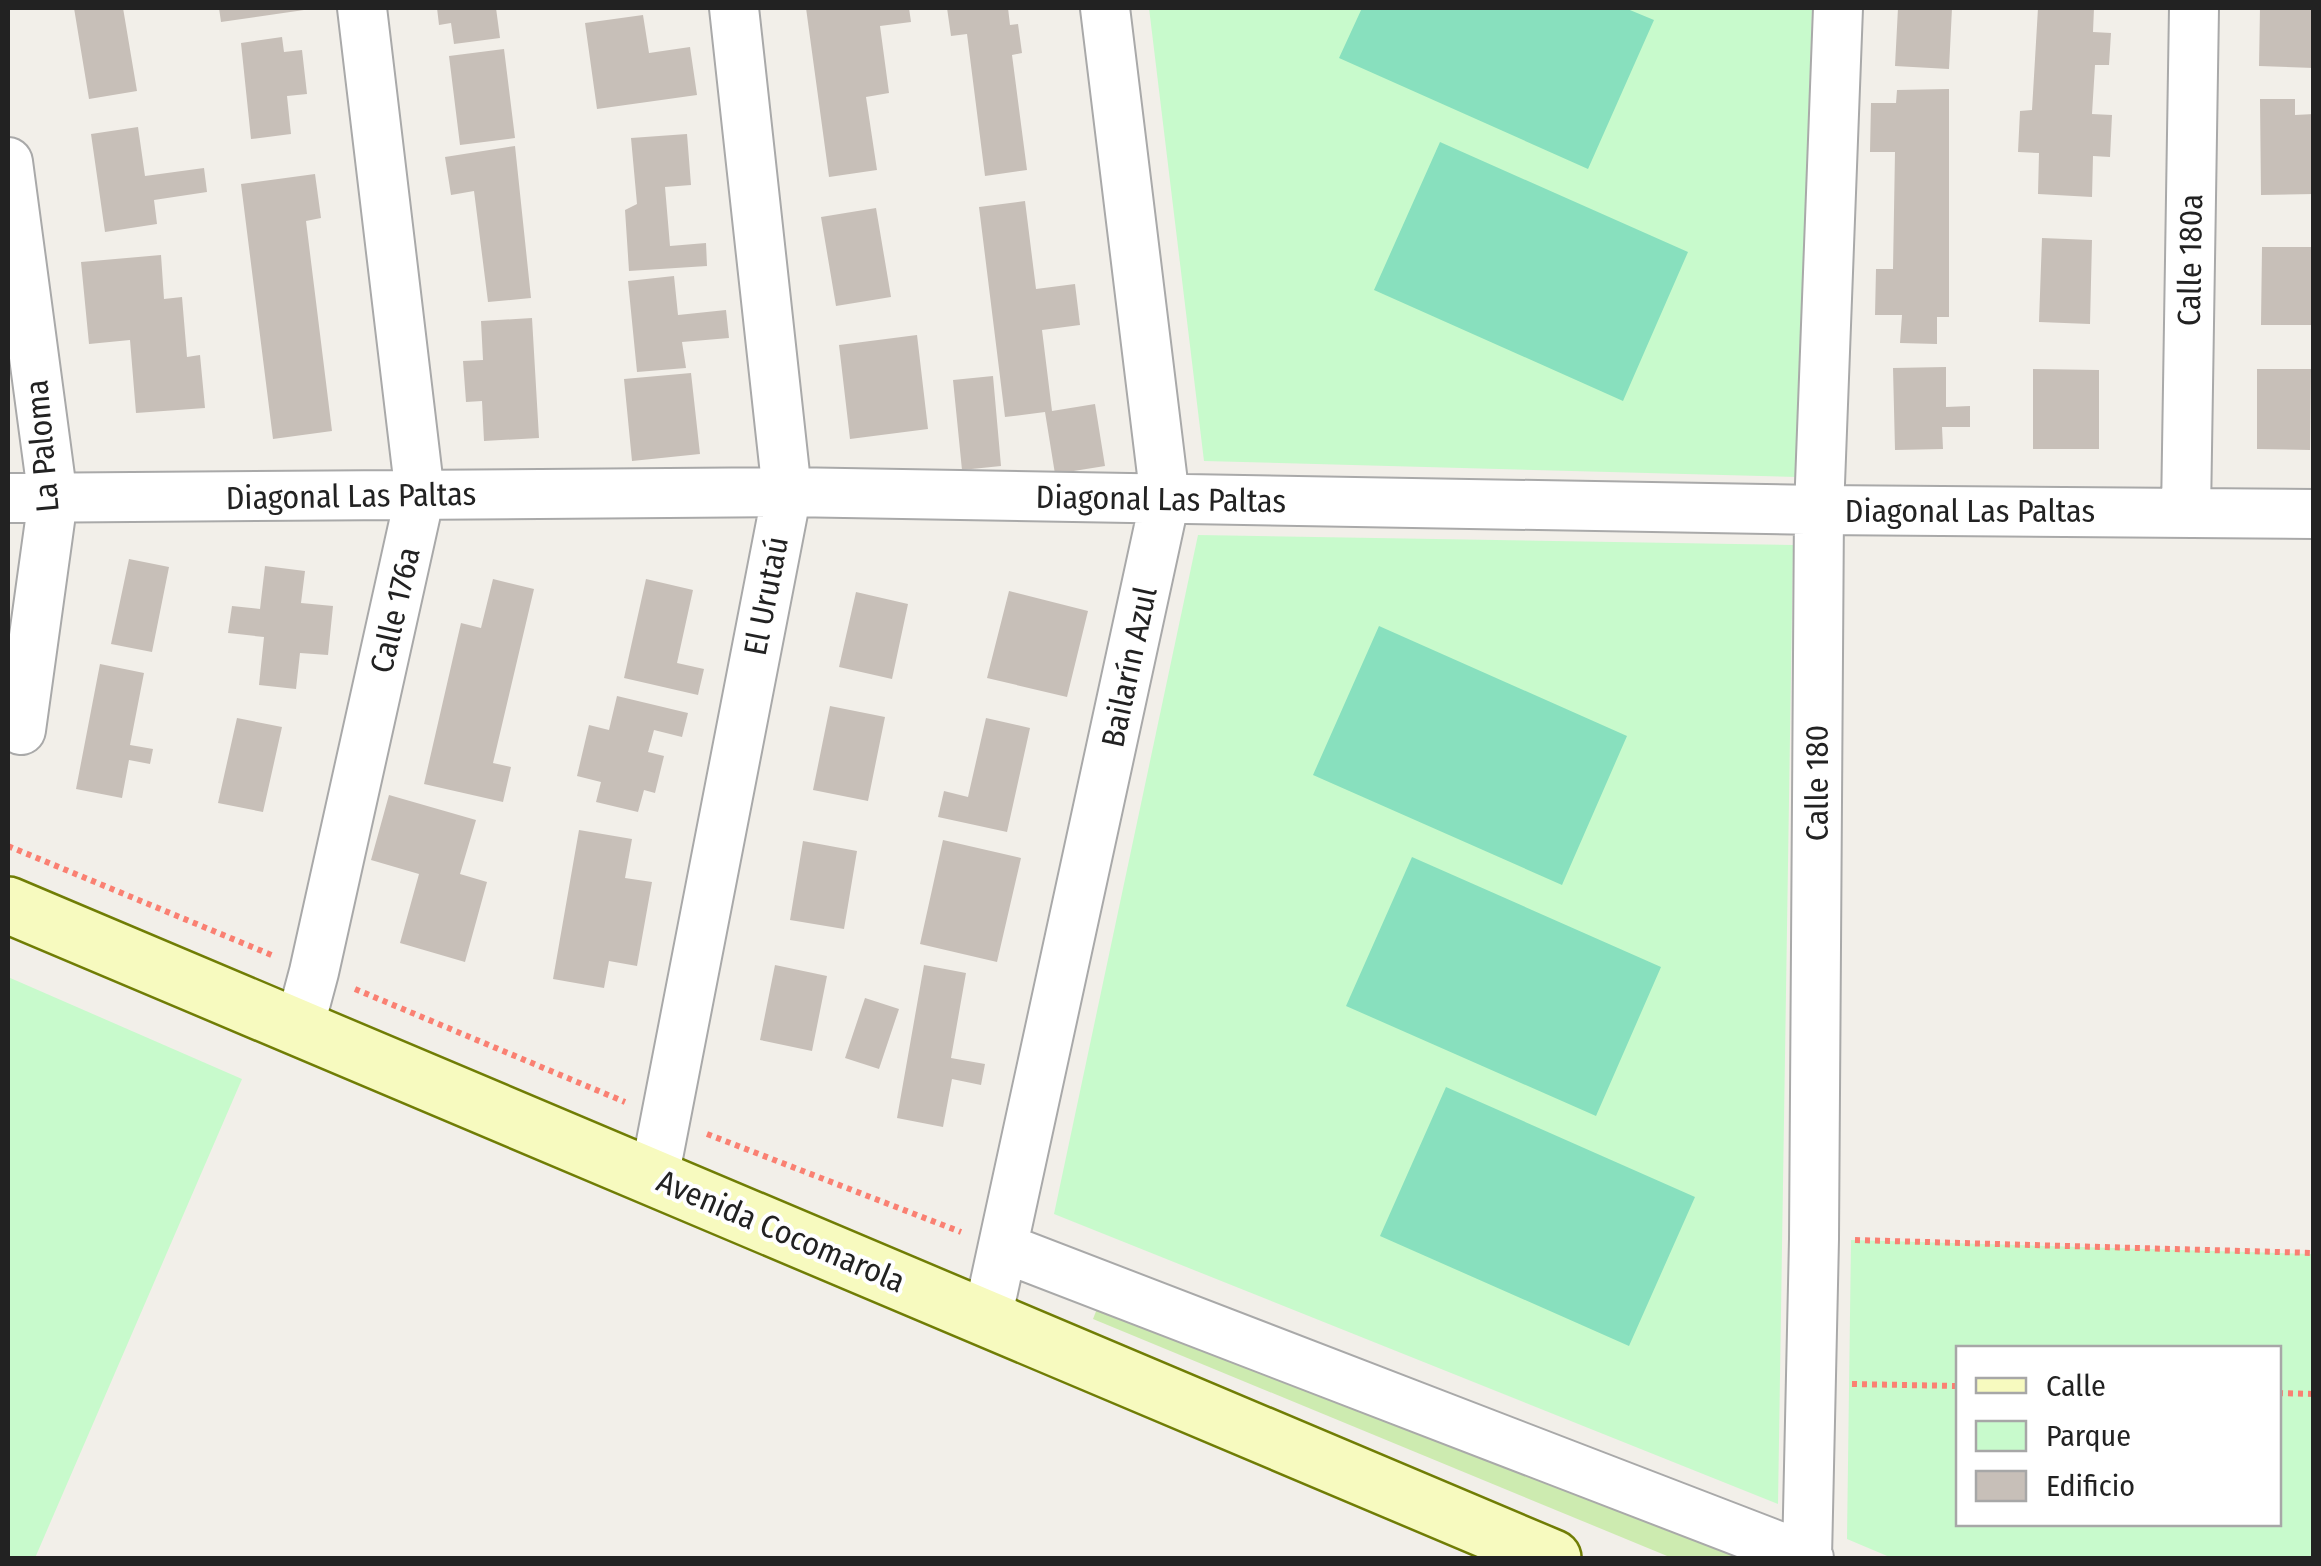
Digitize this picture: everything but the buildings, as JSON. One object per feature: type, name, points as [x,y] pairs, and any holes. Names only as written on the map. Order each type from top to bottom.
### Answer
[{"type":"main road","name":"Avenida Cocomarola","points":[[8,905],[1554,1558]]},
{"type":"street","name":"Calle 176a","points":[[299,1028],[420,495],[362,8]]},
{"type":"street","name":"El Urutaú","points":[[654,1178],[787,492],[734,8]]},
{"type":"street","name":"Bailarín Azul","points":[[988,1319],[1165,499],[1105,8]]},
{"type":"street","name":"Calle 180","points":[[1808,1558],[1820,510],[1838,8]]},
{"type":"street","name":"Calle 180a","points":[[2186,512],[2194,8]]},
{"type":"street","name":"La Paloma","points":[[8,162],[30,499],[22,730]]},
{"type":"street","name":"Diagonal Las Paltas","points":[[30,499],[787,492],[1820,510],[2314,514]]},
{"type":"street","points":[[1004,1248],[1808,1558]]},
{"type":"path","points":[[8,846],[664,1118],[1004,1248]]},
{"type":"path","points":[[1814,1240],[2314,1253]]},
{"type":"path","points":[[1810,1383],[1956,1386]]},
{"type":"path","points":[[2281,1393],[2314,1394]]},
{"type":"green space","points":[[1149,8],[1812,8],[1797,477],[1204,461]]},
{"type":"green space","points":[[1362,8],[1625,8],[1654,20],[1588,169],[1339,58]]},
{"type":"green space","points":[[1440,142],[1688,252],[1623,401],[1374,290]]},
{"type":"green space","points":[[1198,535],[1793,545],[1778,1504],[1054,1214]]},
{"type":"green space","points":[[1379,626],[1627,736],[1562,885],[1313,775]]},
{"type":"green space","points":[[1412,857],[1661,967],[1596,1116],[1346,1006]]},
{"type":"green space","points":[[8,977],[242,1079],[35,1558],[8,1558]]},
{"type":"green space","points":[[1446,1087],[1695,1197],[1629,1346],[1380,1236]]},
{"type":"green space","points":[[1851,1240],[2313,1254],[2313,1558],[1892,1558],[1847,1539]]},
{"type":"green space","points":[[1104,1291],[1750,1558],[1672,1558],[1093,1319]]}]
